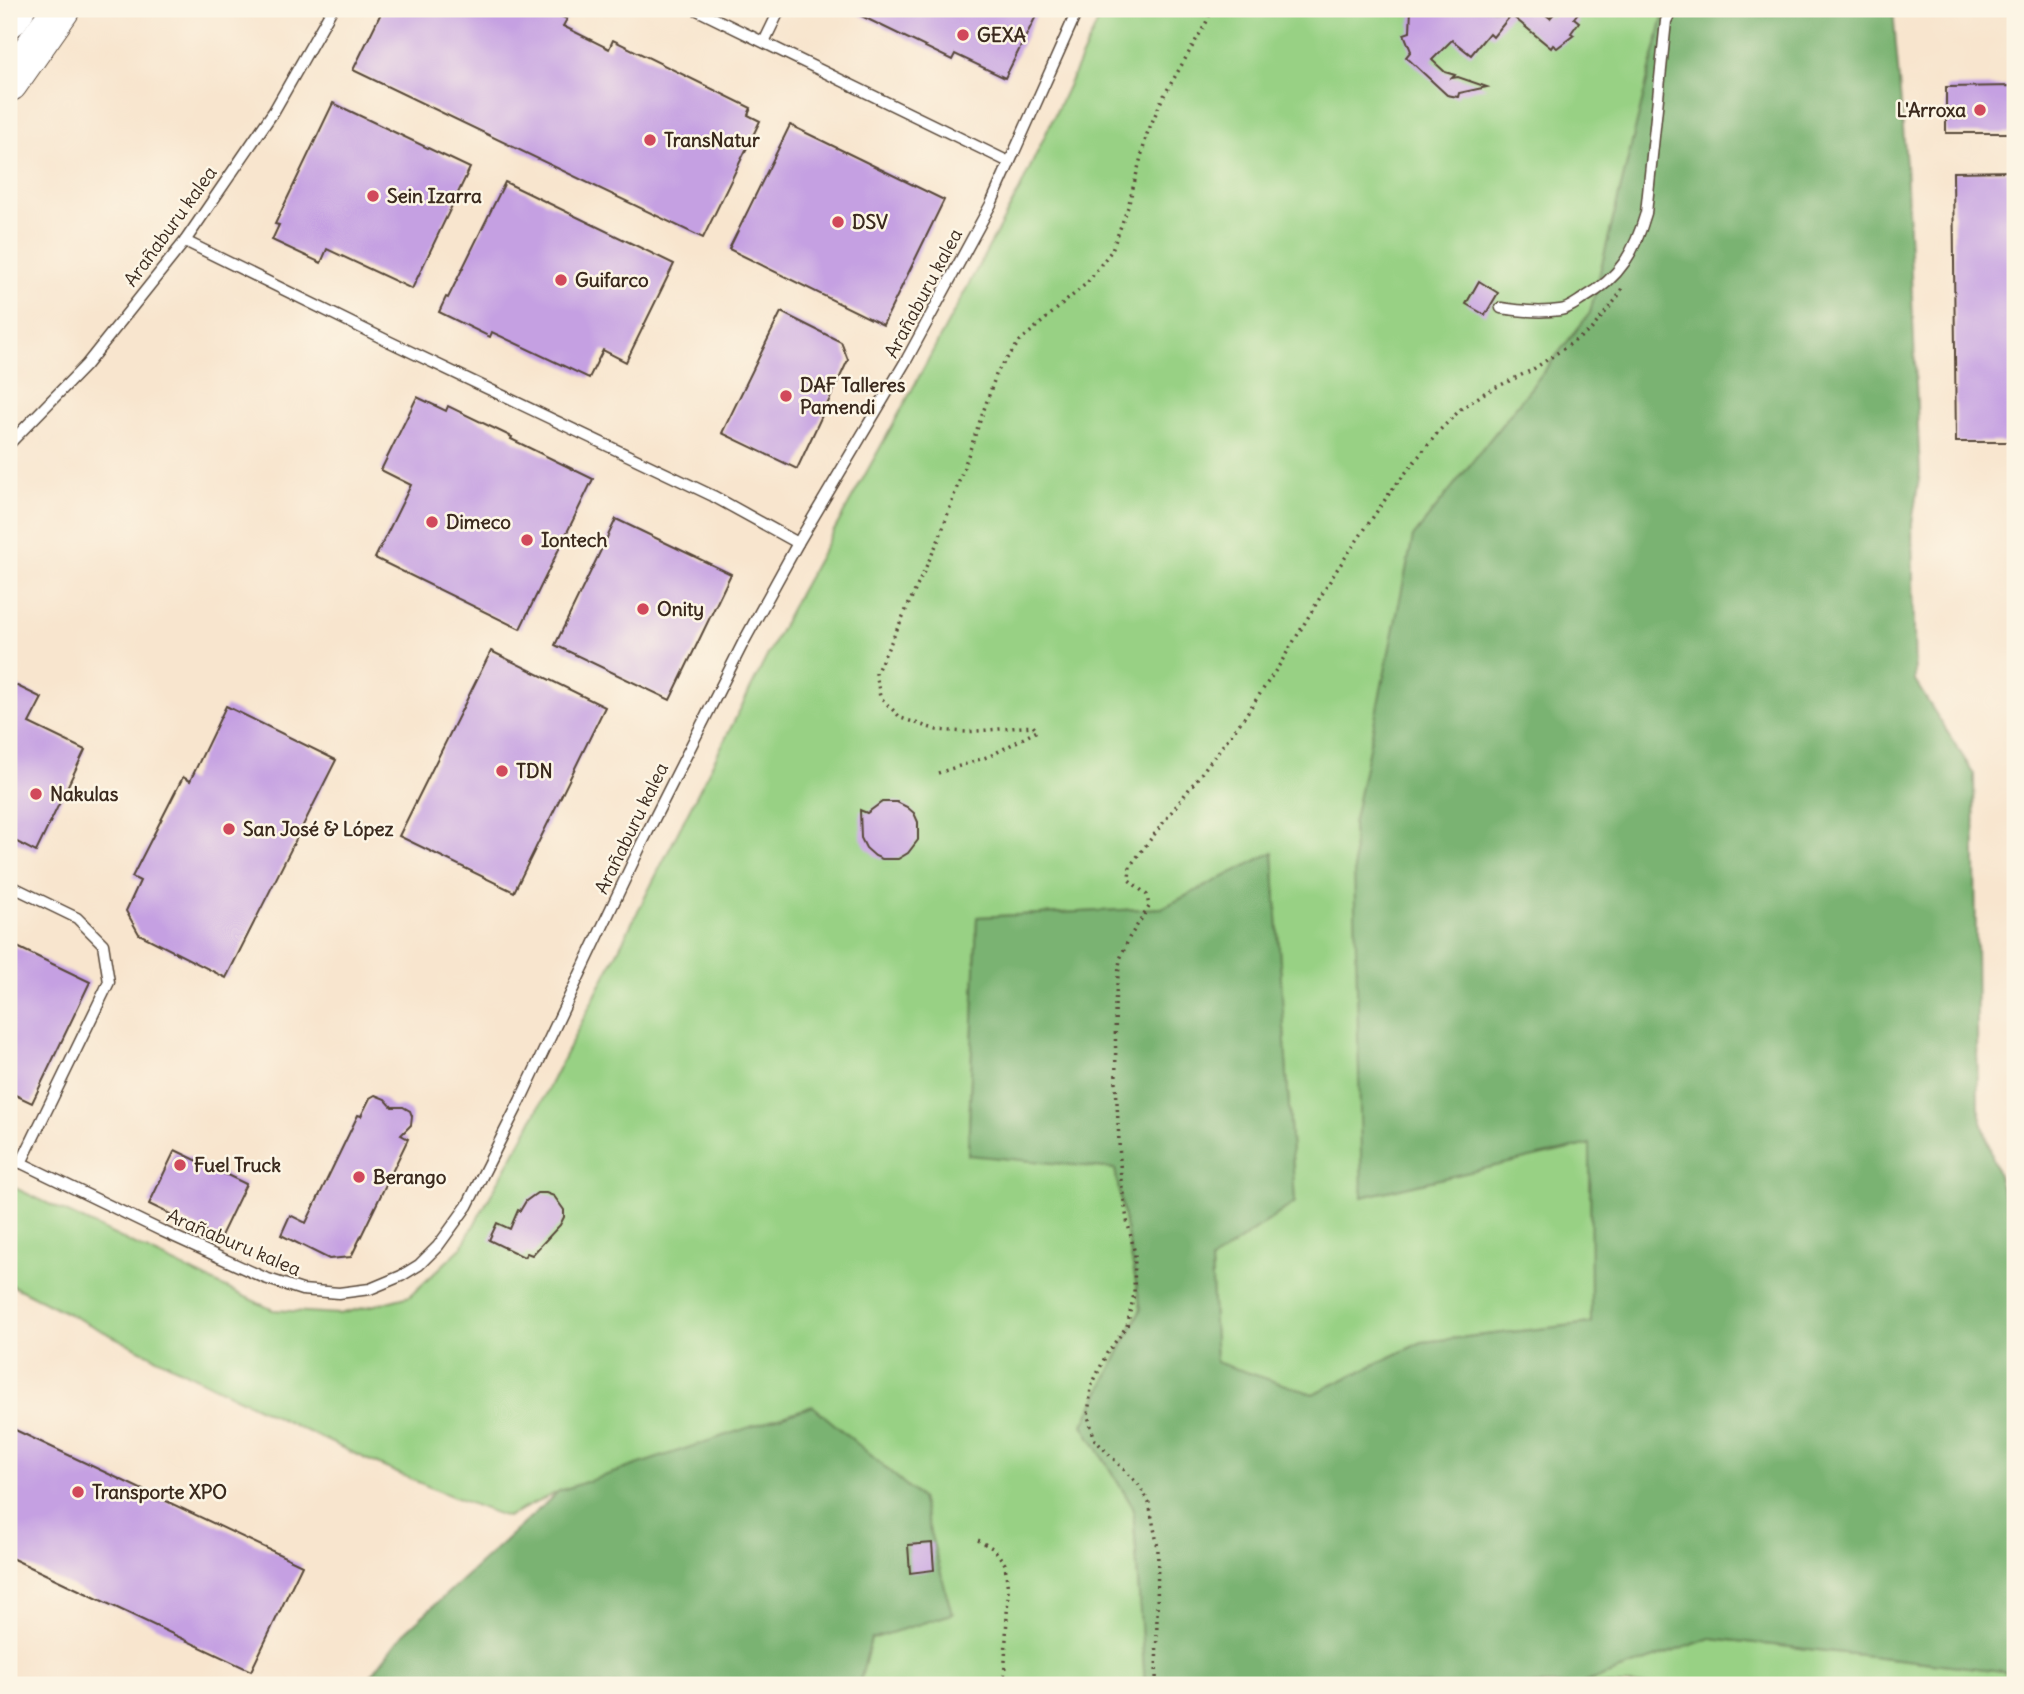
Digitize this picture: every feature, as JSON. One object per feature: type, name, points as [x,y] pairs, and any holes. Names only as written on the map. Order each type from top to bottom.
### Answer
[{"type":"highway","points":[[9,19],[16,9]]},
{"type":"highway","points":[[9,83],[61,9]]},
{"type":"lane","name":"Arañaburu kalea","points":[[9,444],[86,365],[185,241],[274,111],[332,9]]},
{"type":"lane","points":[[695,9],[1009,162]]},
{"type":"lane","points":[[764,42],[780,9]]},
{"type":"lane","name":"Arañaburu kalea","points":[[9,1157],[242,1268],[302,1290],[339,1293],[370,1289],[419,1265],[439,1246],[467,1206],[520,1101],[642,843],[743,643],[798,543],[907,359],[990,204],[1078,9]]},
{"type":"lane","points":[[1501,308],[1530,312],[1563,310],[1600,289],[1621,269],[1639,236],[1646,213],[1666,21],[1672,9]]},
{"type":"lane","points":[[185,241],[713,496],[798,543]]},
{"type":"lane","points":[[9,884],[77,918],[103,944],[109,982],[21,1163]]},
{"type":"path","points":[[939,773],[990,756],[1037,731],[1033,726],[966,732],[937,730],[901,718],[880,697],[876,673],[939,539],[997,372],[1020,341],[1087,283],[1112,250],[1128,206],[1147,134],[1162,99],[1212,9]]},
{"type":"path","points":[[1156,1685],[1157,1548],[1149,1503],[1139,1485],[1095,1440],[1088,1416],[1091,1387],[1107,1353],[1127,1326],[1134,1294],[1135,1254],[1121,1181],[1115,1002],[1120,960],[1129,938],[1149,907],[1147,895],[1129,880],[1130,866],[1243,719],[1336,571],[1391,491],[1439,431],[1461,409],[1532,370],[1591,330],[1616,298],[1627,278]]},
{"type":"path","points":[[978,1541],[994,1549],[1005,1564],[1008,1591],[1004,1685]]},
{"type":"green space","points":[[1104,9],[1665,9],[1590,313],[1413,537],[1362,1197],[1590,1144],[1592,1323],[1422,1342],[1313,1394],[1216,1363],[1211,1261],[1295,1202],[1273,853],[1162,908],[977,917],[968,1154],[1115,1169],[1141,1309],[1083,1425],[1133,1507],[1145,1685],[859,1685],[871,1639],[952,1613],[559,1491],[507,1517],[386,1468],[9,1284],[9,1185],[273,1310],[340,1314],[410,1296],[461,1248],[524,1136],[796,599],[1020,189]]},
{"type":"green space","points":[[1665,9],[1893,9],[1906,164],[1920,473],[1912,523],[1915,681],[1974,774],[1978,1108],[2015,1233],[2015,1678],[2003,1671],[1711,1638],[1578,1685],[1145,1685],[1133,1507],[1083,1425],[1141,1309],[1115,1169],[968,1155],[977,917],[1162,908],[1273,852],[1295,1202],[1211,1261],[1216,1362],[1313,1394],[1422,1342],[1591,1323],[1590,1144],[1362,1197],[1353,824],[1413,537],[1590,313]]},
{"type":"green space","points":[[813,1406],[921,1498],[952,1614],[871,1639],[859,1685],[364,1685],[403,1634],[559,1491]]},
{"type":"green space","points":[[1711,1638],[2003,1671],[2015,1678],[2015,1685],[1578,1685]]},
{"type":"building","points":[[383,9],[545,9],[567,19],[563,26],[609,49],[613,40],[751,108],[748,115],[760,121],[703,238],[353,70]]},
{"type":"building","name":"GEXA","points":[[847,9],[1021,9],[1036,16],[1005,78],[955,54],[952,60]]},
{"type":"building","points":[[1411,9],[1539,9],[1550,18],[1558,9],[1581,9],[1574,18],[1579,22],[1571,33],[1574,35],[1557,48],[1553,45],[1551,48],[1511,15],[1493,37],[1489,33],[1471,55],[1452,40],[1432,60],[1445,72],[1455,75],[1452,78],[1458,77],[1487,87],[1459,93],[1458,97],[1447,95],[1406,57],[1411,51],[1404,34],[1410,32]]},
{"type":"building","name":"L'Arroxa","points":[[2015,86],[2015,133],[1946,133],[1946,87]]},
{"type":"building","name":"Sein Izarra","points":[[333,103],[470,168],[412,289],[327,249],[321,263],[272,240],[279,225],[275,224]]},
{"type":"building","name":"DSV","points":[[790,125],[944,200],[883,325],[729,249]]},
{"type":"building","points":[[2015,171],[2015,442],[1956,442],[1953,172]]},
{"type":"building","name":"Guifarco","points":[[505,182],[674,264],[626,362],[603,350],[589,378],[492,332],[490,337],[439,312]]},
{"type":"building","points":[[1479,281],[1498,293],[1485,315],[1466,304]]},
{"type":"building","name":"DAF Talleres Pamendi","points":[[781,312],[841,342],[848,360],[797,469],[722,433]]},
{"type":"building","points":[[417,397],[446,411],[448,406],[593,479],[520,629],[375,558],[411,485],[381,470]]},
{"type":"building","name":"Onity","points":[[616,519],[731,574],[670,700],[555,645]]},
{"type":"building","name":"TDN","points":[[491,651],[605,707],[514,892],[399,836]]},
{"type":"building","name":"Nakulas","points":[[9,682],[42,698],[29,723],[85,750],[36,852],[9,838]]},
{"type":"building","name":"San José & López","points":[[226,706],[336,760],[226,978],[139,934],[126,911],[140,881],[132,877],[183,777],[190,781]]},
{"type":"building","points":[[882,802],[897,802],[907,807],[918,822],[918,840],[908,853],[898,859],[875,856],[866,848],[861,838],[860,810],[867,813]]},
{"type":"building","points":[[9,943],[90,982],[32,1103],[9,1092]]},
{"type":"building","name":"Berango","points":[[375,1095],[385,1099],[392,1107],[403,1107],[410,1111],[411,1125],[401,1135],[408,1139],[351,1257],[329,1259],[281,1235],[290,1215],[306,1223],[358,1115],[361,1116],[370,1098]]},
{"type":"building","points":[[175,1150],[246,1184],[220,1238],[149,1204]]},
{"type":"building","points":[[537,1193],[554,1196],[564,1210],[564,1217],[532,1255],[527,1253],[524,1257],[489,1240],[497,1223],[510,1229],[518,1210]]},
{"type":"building","name":"Transporte XPO","points":[[9,1427],[302,1565],[251,1671],[9,1557]]},
{"type":"building","points":[[932,1543],[934,1570],[910,1573],[908,1545]]},
{"type":"place","name":"GEXA","points":[[963,35]]},
{"type":"place","name":"L'Arroxa","points":[[1980,110]]},
{"type":"place","name":"TransNatur","points":[[650,140]]},
{"type":"place","name":"Sein Izarra","points":[[373,196]]},
{"type":"place","name":"DSV","points":[[838,222]]},
{"type":"place","name":"Guifarco","points":[[561,280]]},
{"type":"place","name":"DAF Talleres Pamendi","points":[[786,396]]},
{"type":"place","name":"Dimeco","points":[[432,522]]},
{"type":"place","name":"Iontech","points":[[527,540]]},
{"type":"place","name":"Onity","points":[[643,609]]},
{"type":"place","name":"TDN","points":[[502,771]]},
{"type":"place","name":"Nakulas","points":[[36,794]]},
{"type":"place","name":"San José & López","points":[[229,829]]},
{"type":"place","name":"Fuel Truck","points":[[180,1165]]},
{"type":"place","name":"Berango","points":[[359,1177]]},
{"type":"place","name":"Transporte XPO","points":[[78,1492]]}]
